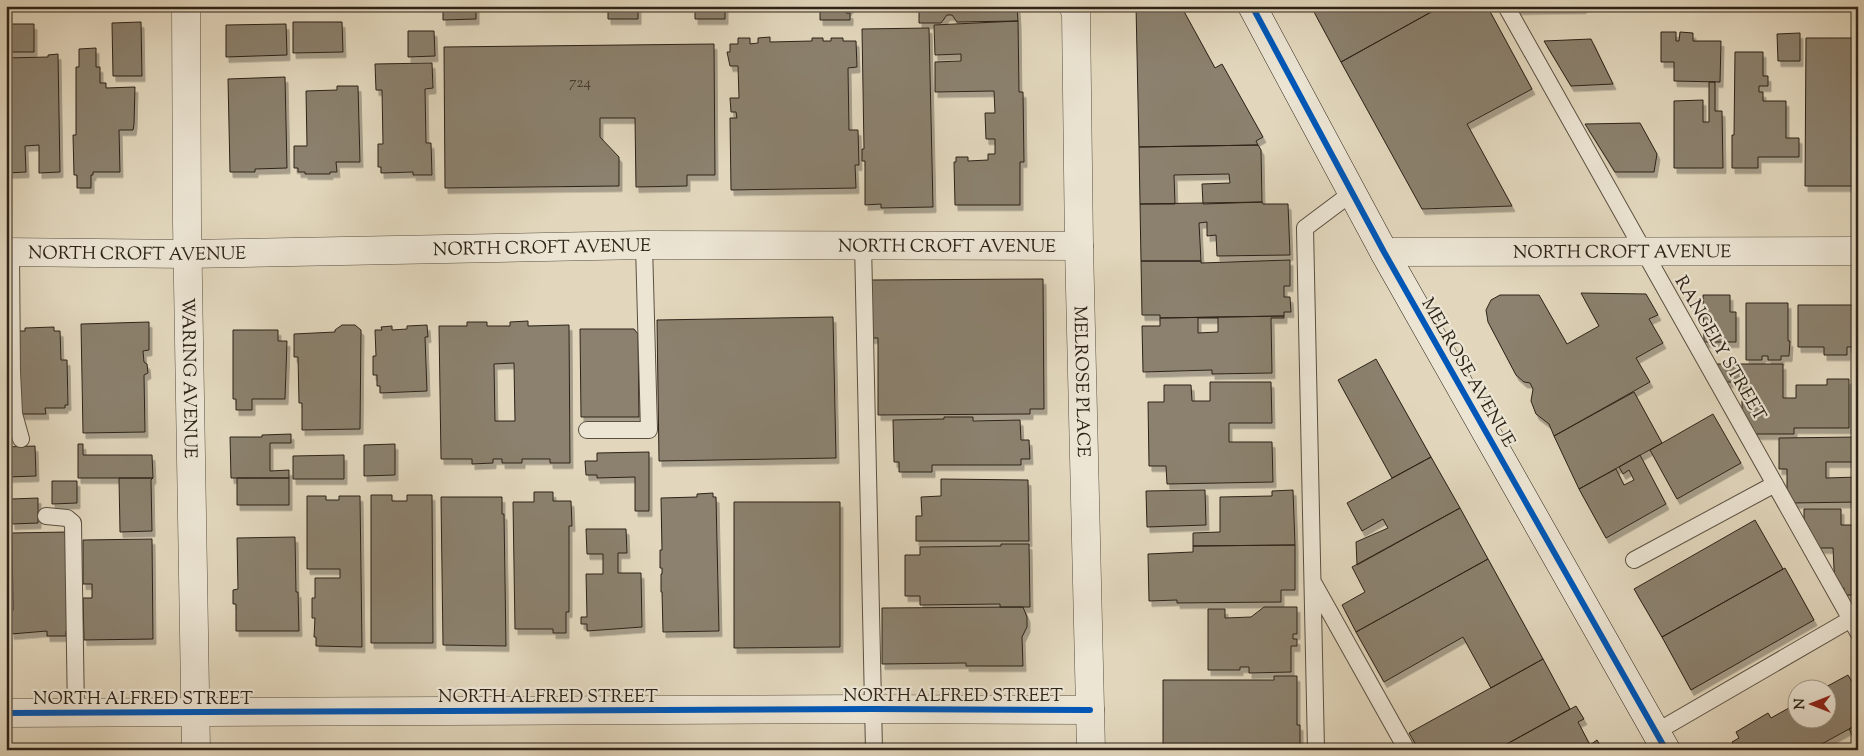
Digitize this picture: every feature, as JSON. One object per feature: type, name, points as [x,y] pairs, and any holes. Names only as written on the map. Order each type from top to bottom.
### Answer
[{"type":"street","name":"WARING AVENUE","points":[[186,6],[187,254],[196,750]]},
{"type":"street","name":"MELROSE AVENUE","points":[[1252,6],[1384,252],[1661,741]]},
{"type":"street","name":"MELROSE PLACE","points":[[1076,9],[1079,246],[1092,750]]},
{"type":"street","name":"NORTH CROFT AVENUE","points":[[9,252],[187,254],[644,245],[863,244],[1079,246]]},
{"type":"street","name":"NORTH CROFT AVENUE","points":[[1384,252],[1858,251]]},
{"type":"street","name":"NORTH ALFRED STREET","points":[[6,713],[873,709],[1090,710]]},
{"type":"lane","name":"RANGELY STREET","points":[[1506,6],[1854,625]]},
{"type":"lane","points":[[1316,750],[1305,228],[1353,192]]},
{"type":"lane","points":[[863,244],[874,750]]},
{"type":"lane","points":[[586,430],[649,430],[644,245]]},
{"type":"lane","points":[[9,252],[14,414],[21,439]]},
{"type":"lane","points":[[1634,560],[1775,484]]},
{"type":"lane","points":[[46,516],[67,518],[73,523],[76,713]]},
{"type":"lane","points":[[1313,582],[1408,750]]},
{"type":"lane","points":[[1661,741],[1854,625]]},
{"type":"building","points":[[443,6],[476,6],[476,19],[443,20]]},
{"type":"building","points":[[608,6],[638,6],[638,19],[608,19]]},
{"type":"building","points":[[695,6],[725,6],[725,19],[695,19]]},
{"type":"building","points":[[820,6],[851,6],[846,13],[850,13],[850,20],[820,20]]},
{"type":"building","points":[[919,6],[1017,6],[1018,21],[957,22],[952,15],[947,15],[941,23],[919,23]]},
{"type":"building","points":[[1136,6],[1181,6],[1215,68],[1222,64],[1263,137],[1256,141],[1258,145],[1139,147]]},
{"type":"building","points":[[1325,6],[1442,6],[1341,62],[1314,12]]},
{"type":"building","points":[[1442,6],[1487,6],[1532,89],[1467,124],[1512,206],[1422,209],[1341,62]]},
{"type":"building","points":[[1516,6],[1585,6],[1583,8],[1517,9]]},
{"type":"building","points":[[1018,21],[1019,92],[1023,92],[1024,162],[1020,162],[1020,205],[955,205],[954,162],[956,162],[956,157],[968,157],[968,161],[988,160],[988,154],[995,154],[995,139],[986,139],[985,113],[995,113],[994,91],[935,92],[935,62],[961,61],[961,54],[935,55],[934,25]]},
{"type":"building","points":[[141,22],[142,76],[113,76],[112,23]]},
{"type":"building","points":[[293,22],[342,22],[343,52],[293,53]]},
{"type":"building","points":[[6,24],[34,24],[34,52],[6,52]]},
{"type":"building","points":[[286,24],[287,55],[226,57],[226,25]]},
{"type":"building","points":[[929,28],[933,207],[881,208],[881,204],[865,205],[865,161],[862,161],[862,149],[864,149],[862,29]]},
{"type":"building","points":[[408,31],[434,31],[435,56],[408,57]]},
{"type":"building","points":[[1661,32],[1676,32],[1676,41],[1679,41],[1680,32],[1693,33],[1693,41],[1721,41],[1720,82],[1674,81],[1674,62],[1661,62]]},
{"type":"building","points":[[1800,33],[1800,61],[1778,61],[1777,34]]},
{"type":"building","points":[[770,37],[770,42],[812,41],[812,38],[823,38],[823,41],[831,41],[831,38],[843,38],[843,41],[856,41],[857,67],[848,68],[849,130],[858,130],[859,165],[855,165],[856,188],[731,190],[730,118],[737,118],[736,112],[731,112],[730,98],[739,98],[738,66],[730,66],[727,52],[730,52],[730,44],[738,44],[738,38],[750,38],[750,44],[758,43],[758,38]]},
{"type":"building","points":[[1806,38],[1858,38],[1858,186],[1805,186]]},
{"type":"building","points":[[1591,39],[1613,84],[1571,86],[1544,41]]},
{"type":"building","points":[[714,44],[715,175],[687,175],[687,186],[636,187],[635,118],[600,118],[600,137],[619,157],[619,186],[445,188],[444,47]]},
{"type":"building","points":[[96,48],[96,67],[100,67],[100,83],[106,83],[106,88],[135,87],[134,124],[133,130],[119,130],[120,172],[93,172],[93,175],[91,175],[91,188],[77,188],[77,175],[74,175],[73,135],[76,135],[76,67],[79,67],[79,49]]},
{"type":"building","points":[[1735,52],[1763,52],[1763,76],[1768,76],[1768,86],[1759,86],[1759,92],[1763,92],[1763,101],[1786,101],[1786,138],[1799,138],[1799,157],[1758,157],[1758,168],[1732,168]]},
{"type":"building","points":[[58,54],[60,172],[39,173],[39,145],[25,146],[26,172],[6,173],[6,58],[48,57],[48,55]]},
{"type":"building","points":[[432,63],[433,88],[425,89],[426,143],[431,143],[432,175],[413,175],[413,172],[381,173],[381,167],[378,167],[378,144],[383,144],[382,90],[376,90],[375,64]]},
{"type":"building","points":[[285,77],[287,168],[255,169],[255,172],[230,172],[228,79]]},
{"type":"building","points":[[1709,82],[1715,82],[1715,111],[1722,111],[1723,168],[1674,168],[1674,101],[1703,100],[1703,122],[1709,122]]},
{"type":"building","points":[[337,86],[358,86],[360,162],[336,162],[337,172],[330,172],[330,174],[305,174],[305,172],[298,172],[298,168],[294,168],[294,146],[307,146],[306,91],[337,90]]},
{"type":"building","points":[[1640,123],[1657,154],[1654,172],[1615,172],[1585,124]]},
{"type":"building","points":[[1258,145],[1261,150],[1262,202],[1203,204],[1202,184],[1230,183],[1229,174],[1174,175],[1175,204],[1140,204],[1139,147]]},
{"type":"building","points":[[1262,202],[1263,204],[1288,204],[1290,255],[1217,256],[1216,235],[1207,236],[1207,222],[1199,223],[1201,261],[1141,261],[1140,204]]},
{"type":"building","points":[[1290,260],[1290,286],[1284,286],[1284,297],[1290,297],[1291,312],[1284,312],[1284,316],[1160,318],[1160,315],[1142,315],[1141,261],[1201,261],[1201,263]]},
{"type":"building","points":[[1043,279],[1044,409],[1030,409],[1030,414],[878,415],[878,338],[870,338],[870,280]]},
{"type":"building","points":[[1581,293],[1646,294],[1658,315],[1649,319],[1663,343],[1636,358],[1650,382],[1554,436],[1549,424],[1536,414],[1531,401],[1533,389],[1530,383],[1524,382],[1516,375],[1488,322],[1486,310],[1491,300],[1500,295],[1539,295],[1567,344],[1599,326]]},
{"type":"building","points":[[1703,295],[1730,295],[1730,312],[1736,312],[1736,342],[1704,342]]},
{"type":"building","points":[[1746,303],[1788,303],[1789,356],[1781,356],[1781,360],[1768,360],[1768,356],[1762,356],[1762,360],[1746,360]]},
{"type":"building","points":[[1798,305],[1853,305],[1853,312],[1858,314],[1858,331],[1853,334],[1853,347],[1847,347],[1847,355],[1824,355],[1824,347],[1798,347]]},
{"type":"building","points":[[1284,316],[1284,318],[1271,318],[1272,373],[1212,374],[1212,370],[1143,372],[1142,326],[1160,326],[1160,318]],"holes":[[[1198,318],[1218,318],[1218,332],[1198,333]]]},
{"type":"building","points":[[833,317],[836,458],[659,461],[657,320]]},
{"type":"building","points":[[528,321],[528,326],[569,325],[570,463],[550,463],[550,459],[522,459],[522,463],[502,463],[502,459],[493,459],[493,463],[472,464],[472,459],[441,459],[439,326],[467,326],[467,322],[487,322],[487,326],[510,326],[510,322]],"holes":[[[514,363],[515,421],[495,421],[494,364]]]},
{"type":"building","points":[[149,322],[149,350],[143,351],[148,373],[144,375],[145,432],[83,433],[81,324]]},
{"type":"building","points":[[342,325],[355,325],[361,330],[360,429],[302,430],[302,403],[299,403],[298,357],[294,357],[294,334],[335,332]]},
{"type":"building","points":[[427,325],[428,337],[425,337],[427,391],[380,393],[380,386],[377,386],[377,375],[373,375],[373,356],[376,356],[375,330],[382,330],[381,327],[392,326],[392,330],[407,329],[407,326]]},
{"type":"building","points":[[54,327],[54,331],[60,331],[61,360],[67,360],[68,405],[65,405],[65,408],[45,408],[46,414],[22,414],[20,411],[19,331],[25,331],[25,328]]},
{"type":"building","points":[[580,329],[634,329],[638,334],[639,417],[581,417]]},
{"type":"building","points":[[233,330],[278,330],[278,341],[287,341],[285,399],[252,399],[252,410],[236,410],[236,399],[233,399]]},
{"type":"building","points":[[1376,359],[1431,457],[1392,478],[1338,380]]},
{"type":"building","points":[[1716,364],[1783,364],[1783,398],[1796,398],[1796,385],[1827,385],[1827,379],[1849,379],[1849,428],[1794,428],[1794,434],[1754,434],[1742,412],[1742,382],[1726,382]]},
{"type":"building","points":[[1210,382],[1271,382],[1272,423],[1229,423],[1229,442],[1272,442],[1273,482],[1167,484],[1166,466],[1149,466],[1148,402],[1164,402],[1164,385],[1191,385],[1192,401],[1210,401]]},
{"type":"building","points":[[1634,392],[1662,443],[1579,489],[1554,436]]},
{"type":"building","points":[[1713,414],[1741,463],[1677,499],[1650,450]]},
{"type":"building","points":[[944,417],[973,417],[973,421],[1020,420],[1021,440],[1029,440],[1030,459],[1021,459],[1021,465],[932,465],[932,472],[899,472],[899,462],[894,462],[893,420],[944,419]]},
{"type":"building","points":[[291,434],[291,443],[270,443],[270,471],[289,470],[289,478],[231,478],[230,437],[262,437],[262,435]]},
{"type":"building","points":[[1858,437],[1858,462],[1826,462],[1826,478],[1858,477],[1858,502],[1791,503],[1787,499],[1787,469],[1779,469],[1779,438]]},
{"type":"building","points":[[78,444],[83,444],[83,455],[152,455],[153,478],[78,478]]},
{"type":"building","points":[[395,444],[395,475],[364,476],[364,445]]},
{"type":"building","points":[[35,446],[36,476],[7,477],[6,447]]},
{"type":"building","points":[[649,452],[649,511],[635,511],[635,477],[597,478],[597,475],[586,475],[585,461],[597,461],[597,453]]},
{"type":"building","points":[[344,455],[344,479],[293,479],[293,456]]},
{"type":"building","points":[[1640,455],[1666,504],[1606,538],[1579,489],[1616,469],[1624,485],[1634,480],[1629,470],[1623,474],[1619,467]]},
{"type":"building","points":[[1431,457],[1460,508],[1357,565],[1356,542],[1388,528],[1383,519],[1362,531],[1347,503]]},
{"type":"building","points":[[119,478],[153,478],[151,480],[152,531],[120,532]]},
{"type":"building","points":[[237,478],[289,478],[289,505],[237,505]]},
{"type":"building","points":[[941,479],[1028,480],[1029,541],[916,541],[916,516],[922,516],[921,497],[941,496]]},
{"type":"building","points":[[52,481],[77,481],[77,503],[52,504]]},
{"type":"building","points":[[1205,490],[1206,525],[1147,527],[1146,491]]},
{"type":"building","points":[[1293,490],[1295,545],[1193,546],[1193,533],[1220,532],[1220,497],[1272,496],[1272,491]]},
{"type":"building","points":[[534,492],[553,492],[553,501],[571,501],[572,526],[569,526],[569,612],[566,612],[566,633],[553,633],[553,629],[515,629],[513,502],[534,502]]},
{"type":"building","points":[[713,493],[713,497],[716,497],[719,631],[663,632],[662,568],[660,568],[660,550],[662,550],[661,498],[697,497],[697,494]]},
{"type":"building","points":[[371,495],[392,495],[392,501],[407,501],[407,495],[432,495],[433,643],[371,643]]},
{"type":"building","points":[[307,496],[326,496],[326,500],[339,500],[339,496],[360,496],[362,647],[316,646],[316,637],[314,637],[315,618],[312,618],[315,578],[340,578],[340,569],[307,569]]},
{"type":"building","points":[[441,497],[502,497],[502,514],[504,514],[506,646],[443,645]]},
{"type":"building","points":[[38,498],[38,523],[12,524],[11,499]]},
{"type":"building","points":[[734,502],[840,502],[840,647],[734,648]]},
{"type":"building","points":[[1460,508],[1488,559],[1356,632],[1342,605],[1365,592],[1352,567]]},
{"type":"building","points":[[1804,509],[1841,509],[1841,525],[1858,525],[1858,595],[1844,595],[1844,588],[1835,588],[1833,548],[1816,548],[1804,529]]},
{"type":"building","points":[[1755,520],[1783,569],[1662,637],[1634,589]]},
{"type":"building","points":[[586,529],[626,529],[627,553],[618,553],[618,573],[641,573],[642,627],[587,631],[587,624],[581,624],[581,617],[587,617],[586,574],[603,574],[603,554],[587,554]]},
{"type":"building","points":[[67,532],[71,630],[66,631],[66,636],[47,636],[47,631],[11,634],[11,610],[13,610],[12,533]]},
{"type":"building","points":[[295,537],[299,631],[236,631],[236,604],[233,604],[233,590],[238,589],[237,538]]},
{"type":"building","points":[[152,539],[153,639],[84,640],[83,598],[92,598],[92,584],[83,584],[83,540]]},
{"type":"building","points":[[1001,544],[1029,544],[1030,607],[1000,607],[1000,604],[920,605],[920,596],[905,596],[905,555],[920,555],[920,547],[1001,546]]},
{"type":"building","points":[[1295,545],[1295,590],[1281,590],[1281,602],[1177,603],[1177,600],[1149,601],[1148,554],[1193,552],[1193,546]]},
{"type":"building","points":[[1488,559],[1543,659],[1491,688],[1463,637],[1384,682],[1356,632]]},
{"type":"building","points":[[1785,568],[1814,620],[1691,690],[1662,637]]},
{"type":"building","points":[[1023,607],[1027,617],[1027,627],[1022,637],[1023,666],[966,666],[966,663],[882,664],[882,608]]},
{"type":"building","points":[[1264,607],[1297,607],[1297,634],[1293,634],[1293,639],[1297,639],[1297,646],[1291,646],[1291,672],[1249,673],[1249,667],[1240,667],[1240,670],[1208,670],[1208,609],[1225,609],[1225,618],[1251,617]]},
{"type":"building","points":[[1543,659],[1570,709],[1496,750],[1419,750],[1409,733]]},
{"type":"building","points":[[1848,675],[1858,692],[1858,724],[1811,750],[1736,750],[1732,742],[1739,738],[1736,732],[1768,713],[1771,718],[1786,710],[1786,728],[1836,728],[1836,682]]},
{"type":"building","points":[[1274,676],[1297,676],[1297,725],[1300,725],[1300,747],[1275,747],[1275,745],[1163,745],[1163,680],[1274,680]]},
{"type":"building","points":[[1576,706],[1584,719],[1578,722],[1590,745],[1597,740],[1603,750],[1496,750]]},
{"type":"building","points":[[1858,724],[1858,737],[1854,739],[1849,729]]},
{"type":"building","points":[[880,748],[945,748],[945,750],[880,750]]},
{"type":"cycle path","points":[[1252,6],[1384,252],[1666,750]]},
{"type":"cycle path","points":[[6,713],[873,709],[1090,710]]}]
